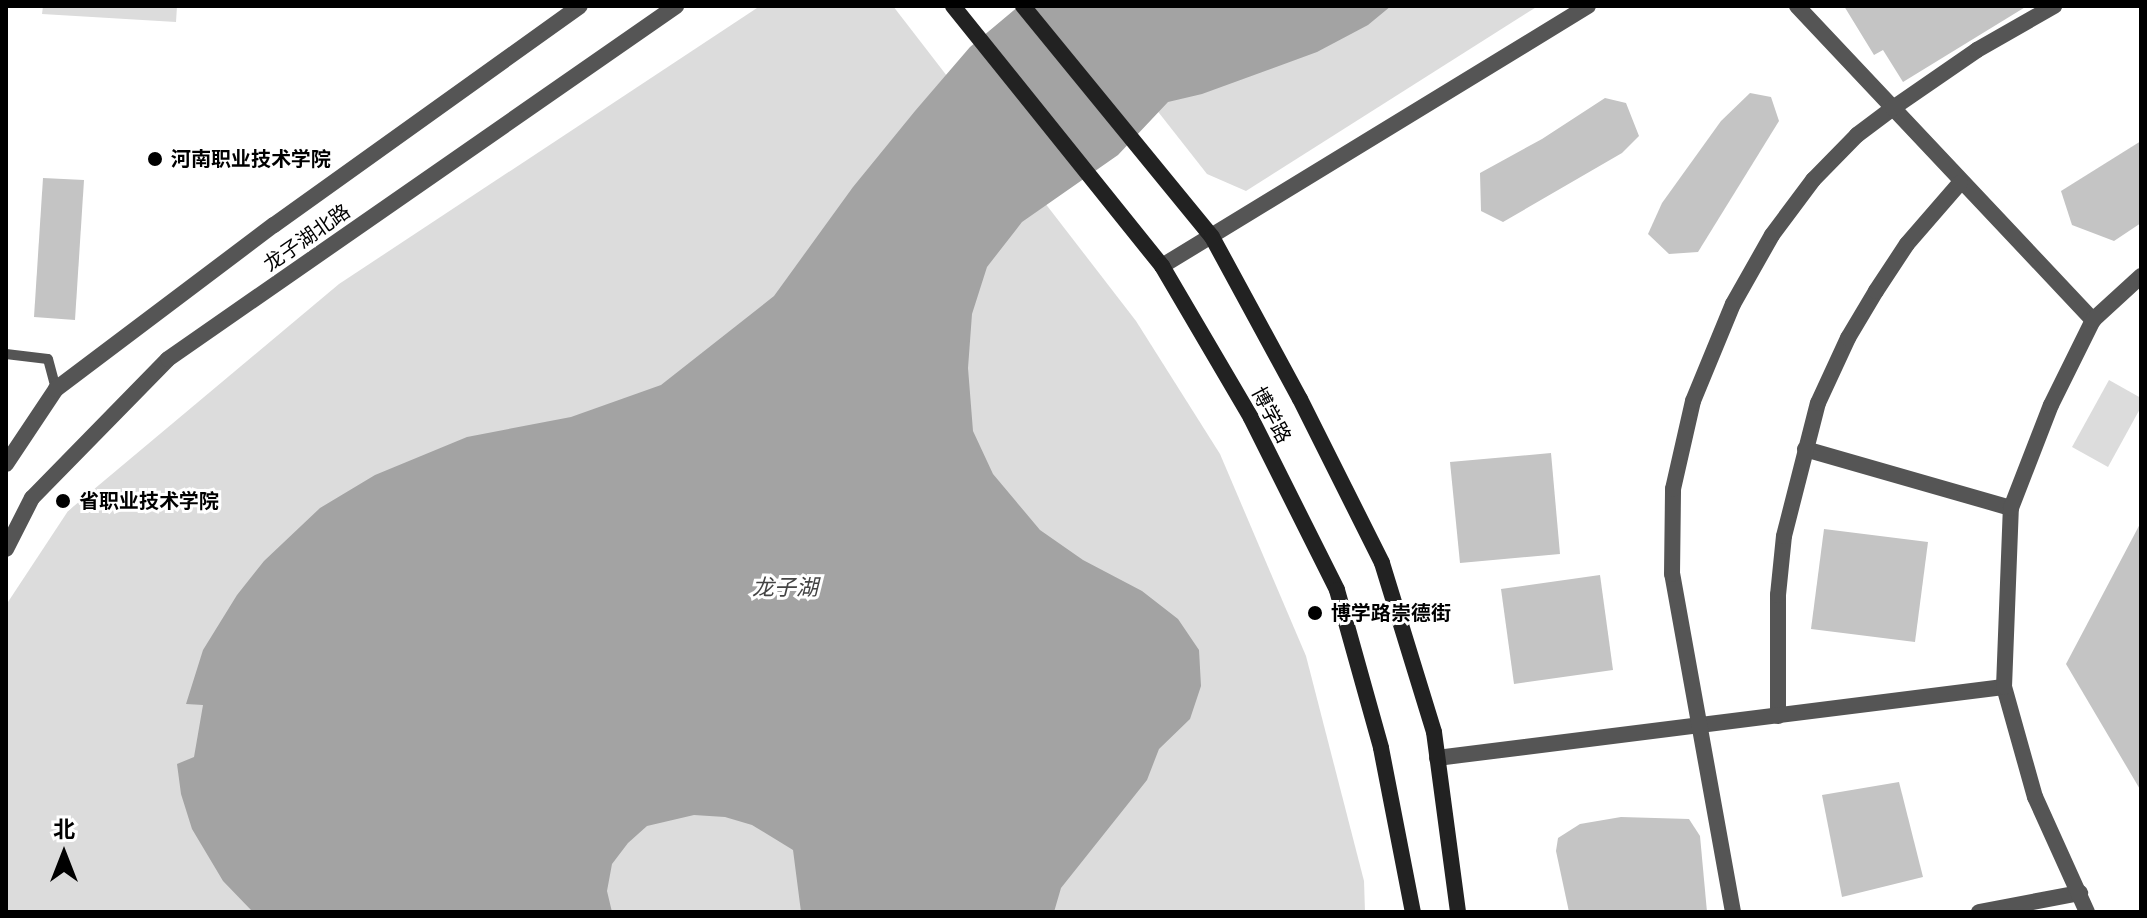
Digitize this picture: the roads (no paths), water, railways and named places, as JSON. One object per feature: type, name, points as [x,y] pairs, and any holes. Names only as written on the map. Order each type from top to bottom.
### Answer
[{"type":"main road","name":"博学路","points":[[1023,6],[1212,237],[1300,399],[1382,563],[1434,732],[1458,912]]},
{"type":"main road","name":"博学路","points":[[954,7],[1162,266],[1251,418],[1337,590],[1381,748],[1413,912]]},
{"type":"street","name":"龙子湖北路","points":[[6,464],[56,389],[274,225],[580,6]]},
{"type":"street","name":"龙子湖北路","points":[[6,549],[32,498],[168,359],[676,6]]},
{"type":"street","points":[[1162,266],[1588,6]]},
{"type":"street","points":[[1797,6],[1960,183],[2093,320]]},
{"type":"street","points":[[1733,912],[1672,574],[1673,489],[1693,401],[1733,304],[1772,235],[1813,180],[1857,135],[1893,108],[1977,50],[2054,6]]},
{"type":"street","points":[[1778,716],[1778,595],[1784,536],[1818,403],[1848,338],[1907,244],[1960,183]]},
{"type":"street","points":[[2087,912],[2035,797],[2004,687],[2004,601],[2011,508],[2051,405],[2093,320],[2141,276]]},
{"type":"street","points":[[1805,449],[2011,508]]},
{"type":"street","points":[[1437,758],[2004,687]]},
{"type":"street","points":[[1979,912],[2080,893]]},
{"type":"lane","points":[[6,354],[48,359],[56,389]]},
{"type":"water","name":"龙子湖","points":[[1019,6],[1391,6],[1368,25],[1317,52],[1202,94],[1168,102],[1118,155],[1022,222],[987,267],[972,314],[968,368],[973,431],[993,474],[1040,530],[1083,560],[1142,591],[1178,619],[1199,650],[1201,686],[1190,719],[1159,749],[1147,780],[1061,888],[1054,912],[801,912],[793,850],[752,825],[725,817],[694,815],[647,826],[628,843],[612,864],[607,891],[612,912],[251,910],[223,881],[192,829],[181,794],[177,764],[194,757],[203,705],[186,704],[203,650],[237,595],[264,561],[320,508],[375,475],[467,437],[571,417],[661,385],[774,296],[853,187],[915,111],[970,47]]},
{"type":"place","name":"河南职业技术学院","points":[[155,159]]},
{"type":"place","name":"省职业技术学院","points":[[63,501]]},
{"type":"place","name":"博学路崇德街","points":[[1315,613]]}]
